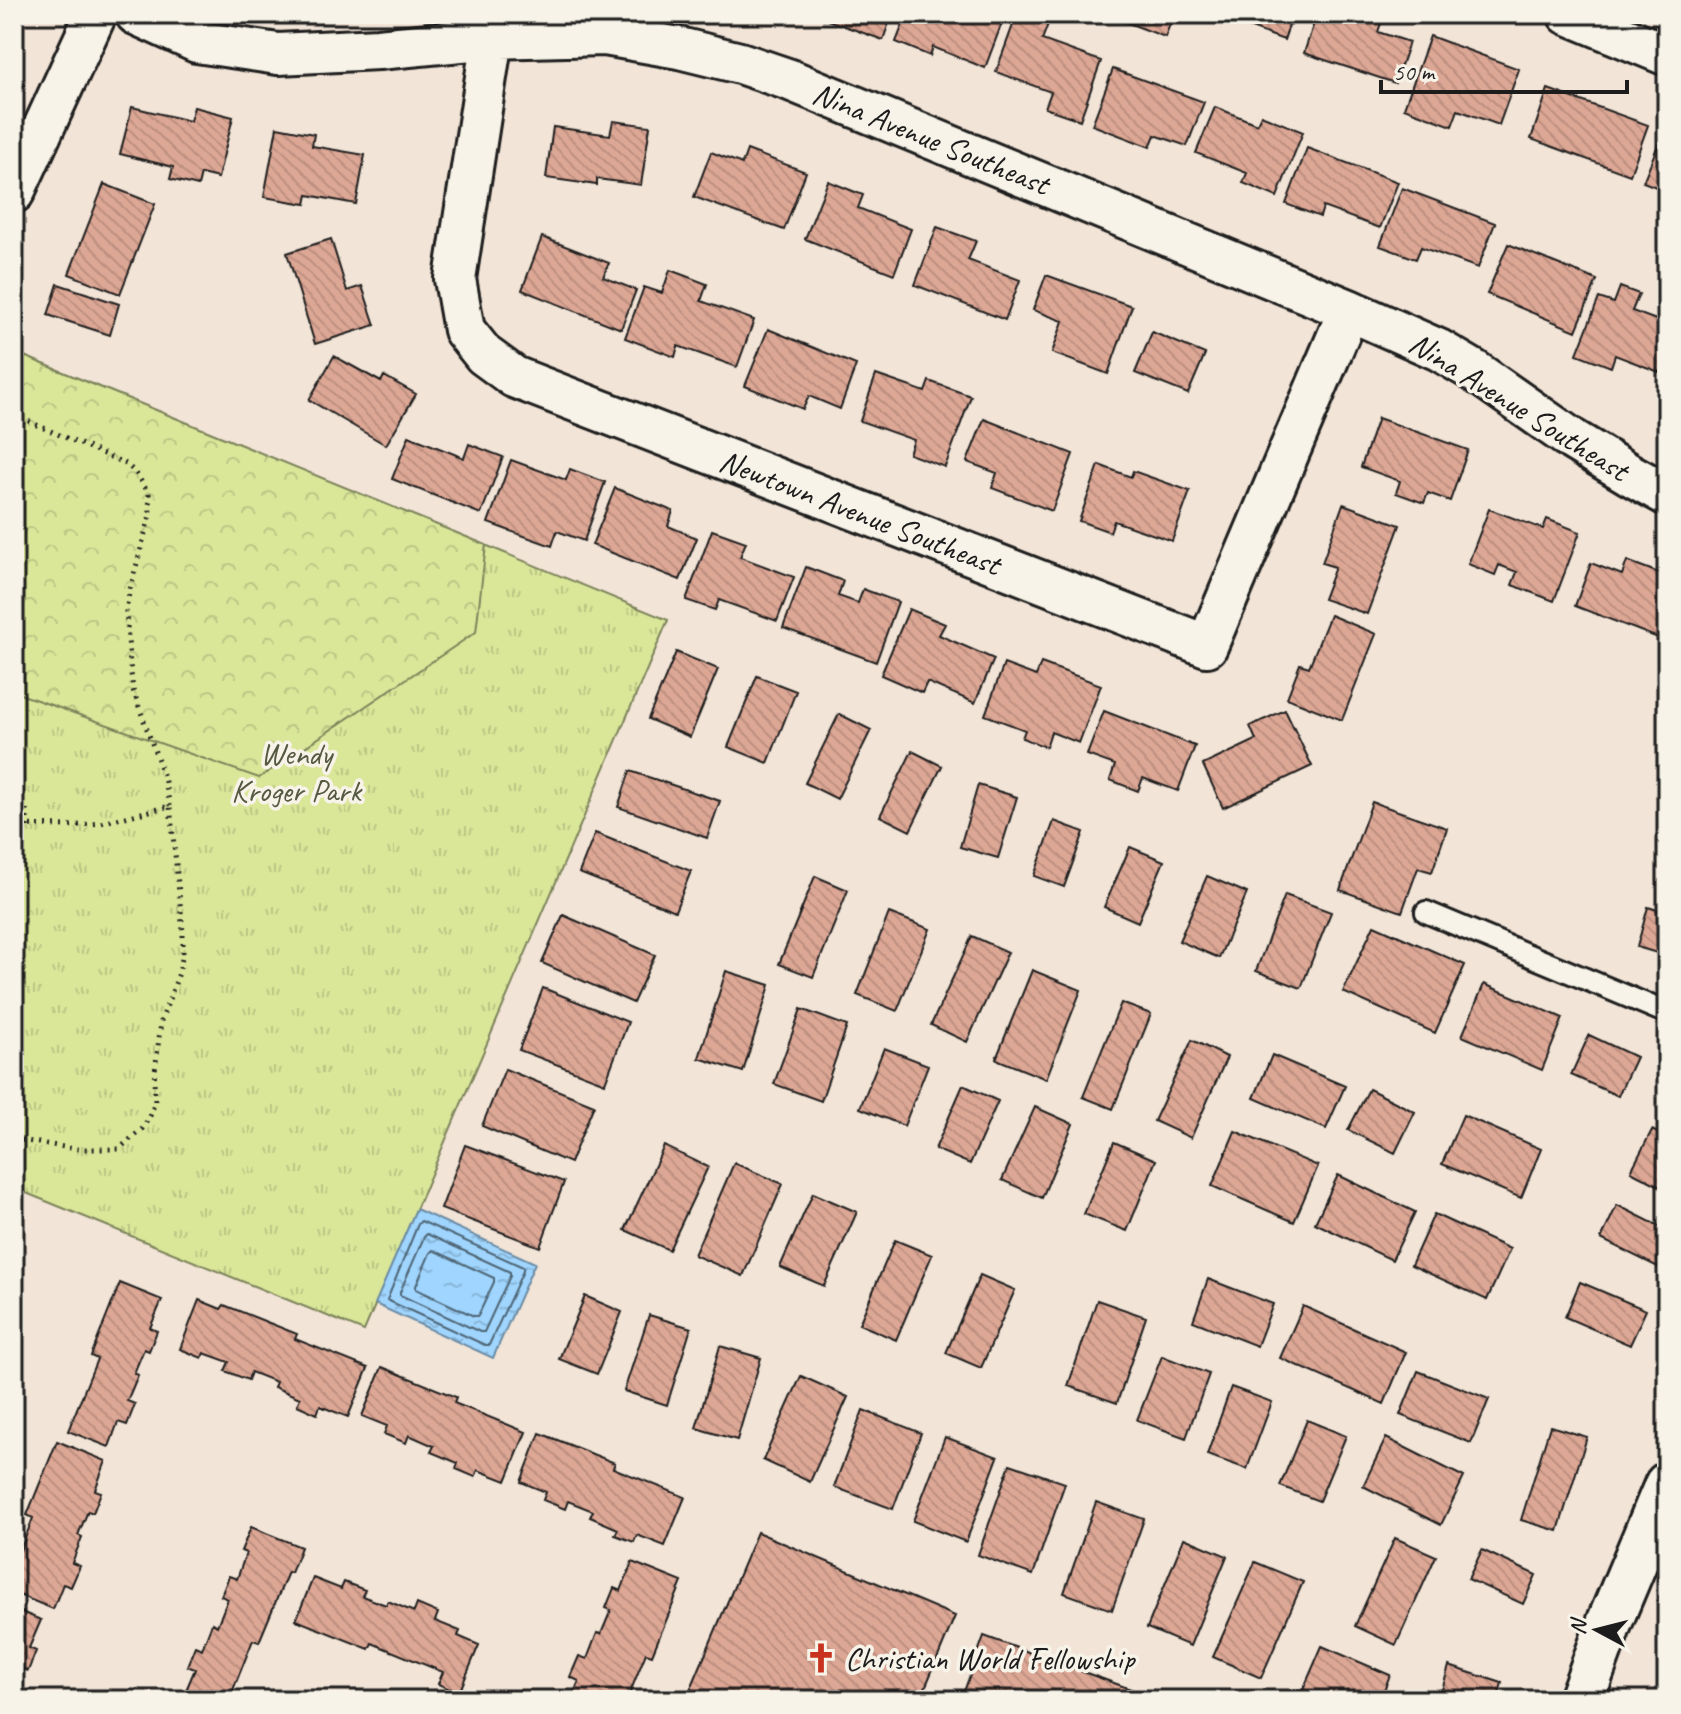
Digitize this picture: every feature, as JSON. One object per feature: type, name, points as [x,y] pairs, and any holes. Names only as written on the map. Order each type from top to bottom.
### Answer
[{"type":"street","points":[[14,192],[96,14]]},
{"type":"street","name":"Nina Avenue Southeast","points":[[136,14],[197,42],[278,54],[378,49],[492,38],[605,35],[740,63],[790,80],[1439,350],[1573,440],[1667,495]]},
{"type":"street","points":[[1568,14],[1667,55]]},
{"type":"street","name":"Newtown Avenue Southeast","points":[[492,38],[455,279],[464,330],[484,355],[514,377],[1207,646],[1349,310]]},
{"type":"street","points":[[1581,1700],[1610,1621],[1667,1485]]},
{"type":"lane","points":[[1426,912],[1667,1013]]},
{"type":"path","points":[[14,415],[126,464],[136,473],[149,494],[150,515],[126,612],[128,640],[133,690],[164,777],[170,806],[183,932],[179,973],[161,1021],[154,1080],[155,1102],[142,1129],[119,1149],[76,1149],[14,1139]]},
{"type":"path","points":[[27,803],[27,827]]},
{"type":"path","points":[[14,825],[101,823],[170,806]]},
{"type":"green space","name":"Wendy Kroger Park","points":[[14,352],[668,620],[364,1331],[14,1188]]},
{"type":"green space","points":[[14,352],[486,545],[476,632],[259,778],[14,692]]},
{"type":"water","points":[[416,1209],[535,1263],[493,1358],[375,1304]]},
{"type":"building","points":[[823,14],[892,14],[883,40],[822,18]]},
{"type":"building","points":[[907,14],[987,14],[1003,20],[985,68],[933,47],[930,56],[896,42]]},
{"type":"building","points":[[1017,14],[1048,24],[1042,40],[1101,61],[1080,120],[1045,108],[1051,92],[996,72]]},
{"type":"building","points":[[1122,14],[1174,14],[1165,37],[1120,20]]},
{"type":"building","points":[[1196,14],[1293,14],[1284,40],[1224,18],[1222,24]]},
{"type":"building","points":[[1317,14],[1384,14],[1378,32],[1409,42],[1395,83],[1304,53]]},
{"type":"building","points":[[1430,36],[1519,69],[1499,125],[1458,110],[1452,126],[1404,108]]},
{"type":"building","points":[[1113,69],[1204,102],[1187,146],[1155,135],[1150,147],[1092,125]]},
{"type":"building","points":[[1548,89],[1648,125],[1630,175],[1531,139]]},
{"type":"building","points":[[132,107],[190,121],[194,107],[233,117],[218,178],[201,174],[198,186],[170,179],[173,167],[120,154]]},
{"type":"building","points":[[1215,107],[1257,124],[1261,115],[1303,132],[1277,197],[1243,183],[1247,173],[1196,153]]},
{"type":"building","points":[[613,121],[650,126],[641,185],[597,179],[597,185],[546,178],[553,127],[610,135]]},
{"type":"building","points":[[277,127],[314,134],[312,146],[365,155],[356,204],[308,195],[306,204],[264,197]]},
{"type":"building","points":[[1662,135],[1667,137],[1667,191],[1643,182]]},
{"type":"building","points":[[1307,148],[1398,182],[1380,228],[1323,207],[1320,217],[1286,204]]},
{"type":"building","points":[[747,150],[806,172],[784,230],[694,197],[711,152],[742,164]]},
{"type":"building","points":[[828,181],[863,195],[858,208],[911,229],[894,274],[805,239]]},
{"type":"building","points":[[104,184],[155,204],[120,294],[69,274]]},
{"type":"building","points":[[1402,188],[1495,223],[1478,268],[1421,247],[1416,259],[1380,246]]},
{"type":"building","points":[[937,227],[976,241],[968,260],[1020,280],[1005,320],[915,285]]},
{"type":"building","points":[[542,237],[609,263],[603,277],[636,290],[621,329],[522,290]]},
{"type":"building","points":[[331,239],[347,291],[362,286],[375,325],[315,344],[287,253]]},
{"type":"building","points":[[1508,244],[1597,280],[1576,331],[1487,294]]},
{"type":"building","points":[[670,270],[707,284],[701,301],[754,320],[737,367],[678,346],[675,357],[625,338],[644,287],[662,293]]},
{"type":"building","points":[[1046,275],[1132,306],[1108,374],[1052,353],[1063,321],[1033,310]]},
{"type":"building","points":[[58,284],[119,304],[110,335],[48,315]]},
{"type":"building","points":[[1620,287],[1639,294],[1632,311],[1667,324],[1667,375],[1615,355],[1611,367],[1577,354],[1599,298],[1614,303]]},
{"type":"building","points":[[768,329],[856,365],[840,409],[809,396],[803,409],[745,386]]},
{"type":"building","points":[[1152,332],[1205,354],[1188,394],[1135,373]]},
{"type":"building","points":[[334,356],[381,382],[384,376],[416,394],[386,445],[309,400]]},
{"type":"building","points":[[876,375],[925,392],[929,381],[971,396],[945,467],[909,454],[914,440],[860,421]]},
{"type":"building","points":[[1378,418],[1468,450],[1450,501],[1428,493],[1424,503],[1396,493],[1400,481],[1361,467]]},
{"type":"building","points":[[984,419],[1073,454],[1052,511],[992,488],[997,473],[967,462]]},
{"type":"building","points":[[409,436],[464,458],[469,444],[503,457],[481,514],[392,479]]},
{"type":"building","points":[[511,460],[566,480],[570,469],[605,482],[584,541],[557,531],[552,546],[488,523]]},
{"type":"building","points":[[1099,465],[1131,477],[1133,471],[1190,491],[1172,541],[1114,521],[1110,532],[1079,521]]},
{"type":"building","points":[[615,488],[673,511],[668,526],[697,538],[680,580],[592,545]]},
{"type":"building","points":[[1343,504],[1400,525],[1367,614],[1323,599],[1335,567],[1322,563]]},
{"type":"building","points":[[1489,509],[1543,529],[1547,519],[1580,532],[1554,601],[1512,585],[1517,572],[1499,565],[1495,575],[1468,564]]},
{"type":"building","points":[[712,530],[746,542],[740,557],[794,577],[777,621],[719,600],[715,610],[686,600]]},
{"type":"building","points":[[1627,561],[1667,576],[1666,641],[1575,606],[1591,563],[1622,575]]},
{"type":"building","points":[[806,567],[843,581],[838,596],[858,603],[863,589],[898,602],[876,662],[783,628]]},
{"type":"building","points":[[909,609],[945,624],[939,635],[994,659],[975,703],[927,682],[922,693],[881,675]]},
{"type":"building","points":[[1330,615],[1376,634],[1342,720],[1287,698],[1300,664],[1309,667]]},
{"type":"building","points":[[676,652],[718,669],[690,737],[648,719]]},
{"type":"building","points":[[1041,663],[1101,685],[1079,743],[1051,732],[1046,747],[1022,738],[1025,730],[985,715],[1004,664],[1036,676]]},
{"type":"building","points":[[757,676],[796,691],[768,763],[728,747]]},
{"type":"building","points":[[1285,710],[1312,766],[1223,808],[1203,765],[1256,740],[1250,726]]},
{"type":"building","points":[[1104,711],[1195,746],[1178,791],[1143,778],[1138,791],[1110,780],[1115,765],[1087,755]]},
{"type":"building","points":[[839,714],[871,730],[837,799],[805,783]]},
{"type":"building","points":[[912,751],[942,766],[910,831],[880,816]]},
{"type":"building","points":[[630,771],[720,801],[707,838],[618,807]]},
{"type":"building","points":[[978,785],[1017,797],[998,858],[960,847]]},
{"type":"building","points":[[1372,802],[1447,828],[1432,872],[1418,868],[1402,912],[1340,890]]},
{"type":"building","points":[[1054,821],[1084,832],[1064,887],[1034,876]]},
{"type":"building","points":[[595,833],[691,871],[675,911],[579,873]]},
{"type":"building","points":[[1130,847],[1164,861],[1138,922],[1104,907]]},
{"type":"building","points":[[815,876],[848,890],[813,977],[779,964]]},
{"type":"building","points":[[1207,876],[1247,893],[1219,958],[1179,941]]},
{"type":"building","points":[[1285,895],[1331,912],[1301,988],[1256,971]]},
{"type":"building","points":[[1648,907],[1667,913],[1667,956],[1637,947]]},
{"type":"building","points":[[889,913],[930,929],[897,1011],[857,995]]},
{"type":"building","points":[[563,915],[655,955],[633,1003],[542,963]]},
{"type":"building","points":[[1374,925],[1465,965],[1435,1033],[1343,992]]},
{"type":"building","points":[[972,936],[1008,952],[967,1042],[931,1025]]},
{"type":"building","points":[[1032,970],[1081,990],[1046,1079],[996,1059]]},
{"type":"building","points":[[726,971],[770,985],[743,1072],[699,1058]]},
{"type":"building","points":[[1484,984],[1563,1018],[1542,1070],[1462,1036]]},
{"type":"building","points":[[543,988],[628,1022],[605,1083],[519,1050]]},
{"type":"building","points":[[1121,1003],[1151,1014],[1113,1109],[1083,1097]]},
{"type":"building","points":[[801,1009],[847,1026],[821,1101],[774,1084]]},
{"type":"building","points":[[1589,1035],[1636,1057],[1618,1096],[1571,1075]]},
{"type":"building","points":[[1192,1040],[1227,1057],[1191,1138],[1154,1121]]},
{"type":"building","points":[[884,1048],[928,1065],[904,1126],[860,1108]]},
{"type":"building","points":[[1272,1055],[1345,1086],[1326,1129],[1254,1098]]},
{"type":"building","points":[[505,1069],[594,1105],[570,1163],[482,1126]]},
{"type":"building","points":[[963,1085],[998,1101],[970,1164],[935,1149]]},
{"type":"building","points":[[1369,1089],[1415,1112],[1395,1153],[1348,1130]]},
{"type":"building","points":[[1035,1107],[1073,1124],[1042,1198],[1002,1180]]},
{"type":"building","points":[[1463,1115],[1541,1149],[1521,1198],[1442,1164]]},
{"type":"building","points":[[1652,1130],[1667,1138],[1667,1190],[1631,1171]]},
{"type":"building","points":[[1235,1131],[1318,1166],[1294,1222],[1212,1186]]},
{"type":"building","points":[[1114,1142],[1156,1160],[1127,1231],[1084,1214]]},
{"type":"building","points":[[465,1145],[564,1182],[540,1247],[441,1209]]},
{"type":"building","points":[[664,1146],[708,1167],[669,1250],[625,1230]]},
{"type":"building","points":[[734,1163],[783,1184],[743,1276],[694,1255]]},
{"type":"building","points":[[1338,1175],[1415,1212],[1392,1260],[1315,1223]]},
{"type":"building","points":[[813,1193],[857,1212],[824,1286],[780,1267]]},
{"type":"building","points":[[1617,1205],[1667,1230],[1667,1265],[1664,1270],[1601,1239]]},
{"type":"building","points":[[1434,1214],[1510,1249],[1487,1300],[1411,1265]]},
{"type":"building","points":[[895,1240],[932,1255],[896,1340],[859,1324]]},
{"type":"building","points":[[980,1275],[1015,1290],[981,1368],[946,1353]]},
{"type":"building","points":[[1208,1279],[1273,1304],[1257,1346],[1193,1321]]},
{"type":"building","points":[[1580,1282],[1646,1310],[1630,1345],[1565,1317]]},
{"type":"building","points":[[120,1283],[162,1300],[150,1328],[157,1331],[149,1351],[144,1349],[134,1373],[138,1375],[127,1401],[135,1404],[127,1425],[118,1422],[109,1447],[68,1431],[97,1359],[91,1356]]},
{"type":"building","points":[[585,1296],[622,1312],[597,1374],[559,1359]]},
{"type":"building","points":[[199,1300],[221,1309],[224,1305],[297,1334],[295,1339],[368,1368],[348,1417],[320,1406],[317,1414],[297,1405],[300,1398],[274,1387],[276,1382],[251,1372],[248,1380],[225,1371],[229,1362],[204,1353],[202,1358],[180,1349]]},
{"type":"building","points":[[1097,1300],[1146,1317],[1117,1403],[1068,1386]]},
{"type":"building","points":[[1303,1306],[1406,1352],[1384,1404],[1280,1358]]},
{"type":"building","points":[[649,1315],[691,1328],[667,1405],[624,1391]]},
{"type":"building","points":[[720,1346],[761,1358],[737,1440],[696,1428]]},
{"type":"building","points":[[1162,1356],[1209,1374],[1186,1438],[1137,1420]]},
{"type":"building","points":[[382,1367],[456,1397],[454,1403],[526,1432],[506,1481],[478,1470],[475,1477],[456,1469],[458,1463],[431,1452],[434,1446],[409,1435],[406,1443],[384,1434],[387,1426],[362,1416]]},
{"type":"building","points":[[1418,1371],[1489,1399],[1471,1443],[1400,1415]]},
{"type":"building","points":[[801,1376],[848,1397],[810,1482],[763,1460]]},
{"type":"building","points":[[1231,1387],[1272,1402],[1247,1469],[1207,1455]]},
{"type":"building","points":[[863,1410],[921,1433],[893,1509],[834,1487]]},
{"type":"building","points":[[1307,1420],[1346,1436],[1319,1501],[1280,1486]]},
{"type":"building","points":[[1550,1426],[1587,1437],[1558,1531],[1521,1520]]},
{"type":"building","points":[[540,1433],[615,1463],[613,1468],[685,1497],[665,1546],[637,1535],[634,1542],[615,1535],[618,1529],[590,1517],[593,1511],[568,1501],[565,1509],[543,1500],[546,1492],[521,1482]]},
{"type":"building","points":[[945,1437],[998,1457],[966,1542],[913,1521]]},
{"type":"building","points":[[1386,1438],[1464,1477],[1441,1525],[1363,1486]]},
{"type":"building","points":[[57,1441],[106,1461],[95,1490],[101,1492],[93,1513],[88,1511],[78,1535],[82,1537],[72,1563],[80,1566],[71,1587],[63,1584],[53,1609],[14,1593],[14,1566],[33,1518],[27,1515]]},
{"type":"building","points":[[1010,1464],[1065,1483],[1033,1575],[978,1555]]},
{"type":"building","points":[[1096,1502],[1144,1519],[1112,1610],[1064,1593]]},
{"type":"building","points":[[251,1527],[301,1547],[259,1642],[253,1640],[229,1700],[187,1700],[189,1697],[184,1695],[195,1669],[187,1666],[195,1646],[202,1649],[212,1623],[217,1626],[228,1599],[221,1596],[229,1576],[237,1579],[246,1553],[241,1551]]},
{"type":"building","name":"Christian World Fellowship","points":[[757,1532],[955,1616],[920,1700],[686,1700]]},
{"type":"building","points":[[1184,1538],[1227,1556],[1190,1646],[1147,1628]]},
{"type":"building","points":[[1395,1538],[1436,1556],[1396,1645],[1355,1626]]},
{"type":"building","points":[[1482,1550],[1536,1575],[1523,1604],[1468,1579]]},
{"type":"building","points":[[632,1562],[682,1582],[652,1655],[646,1653],[627,1700],[571,1700],[579,1681],[570,1677],[579,1656],[587,1659],[597,1633],[601,1634],[611,1610],[606,1608],[614,1588],[621,1591]]},
{"type":"building","points":[[1255,1562],[1303,1582],[1261,1678],[1213,1657]]},
{"type":"building","points":[[313,1578],[341,1589],[344,1582],[365,1590],[362,1596],[386,1605],[388,1601],[414,1612],[417,1604],[438,1613],[435,1621],[460,1631],[458,1636],[479,1645],[459,1693],[438,1684],[443,1672],[372,1643],[369,1649],[296,1620]]},
{"type":"building","points":[[14,1609],[41,1620],[29,1648],[36,1651],[28,1671],[23,1669],[14,1692]]},
{"type":"building","points":[[984,1636],[1161,1700],[961,1700]]},
{"type":"building","points":[[1322,1646],[1390,1675],[1380,1700],[1326,1700],[1303,1690]]},
{"type":"building","points":[[1449,1666],[1502,1683],[1497,1700],[1439,1700]]},
{"type":"building","points":[[1667,1674],[1667,1700],[1658,1700]]},
{"type":"place","name":"Christian World Fellowship","points":[[821,1658]]}]
